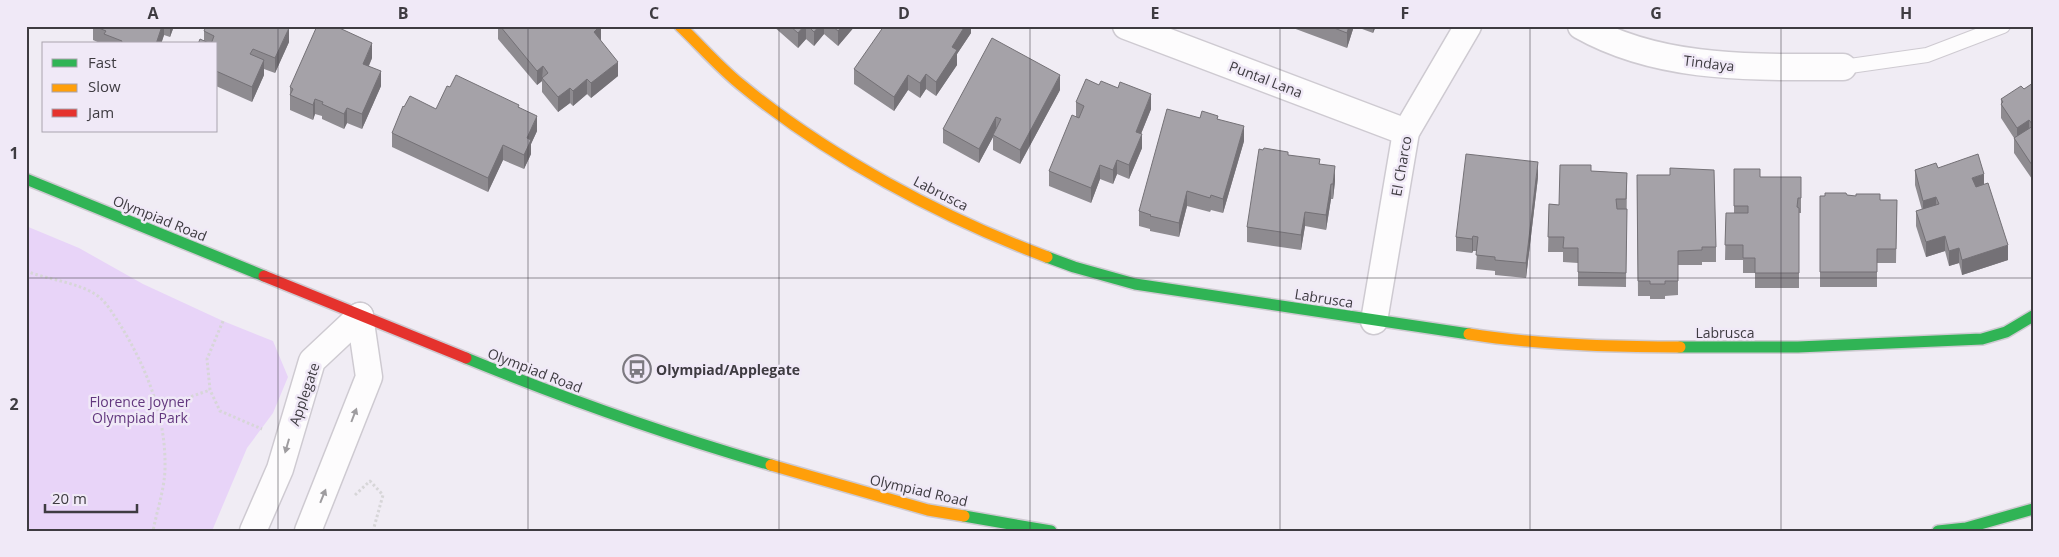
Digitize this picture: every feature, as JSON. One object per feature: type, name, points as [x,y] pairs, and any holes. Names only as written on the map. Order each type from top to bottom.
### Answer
[{"type":"street","name":"Labrusca","points":[[680,26],[738,83],[776,113],[820,143],[910,195],[1018,246],[1074,267],[1136,284],[1493,338],[1619,347],[1798,347],[1982,339],[2006,332],[2033,316]]},
{"type":"street","name":"Puntal Lana","points":[[1126,26],[1406,132]]},
{"type":"street","name":"El Charco","points":[[1374,321],[1406,132],[1468,26]]},
{"type":"street","name":"Tindaya","points":[[1581,26],[1604,39],[1640,51],[1684,60],[1737,67],[1843,66]]},
{"type":"street","name":"Olympiad Road","points":[[26,179],[558,396],[724,452],[928,510],[1051,531]]},
{"type":"street","name":"Applegate","points":[[253,531],[280,469],[312,361],[360,316]]},
{"type":"street","points":[[308,531],[369,377],[360,316]]},
{"type":"street","points":[[1938,531],[1966,528],[2033,509]]},
{"type":"lane","points":[[1843,66],[1927,55],[2004,26]]},
{"type":"path","points":[[26,271],[43,278],[80,288],[98,297],[108,306],[134,347],[158,408],[164,435],[165,469],[153,531]]},
{"type":"path","points":[[223,321],[207,359],[210,390],[220,411],[262,429]]},
{"type":"path","points":[[158,408],[210,390]]},
{"type":"path","points":[[348,501],[370,481],[383,495],[373,531]]},
{"type":"green space","name":"Florence Joyner Olympiad Park","points":[[26,226],[79,248],[143,284],[223,321],[273,341],[288,377],[273,413],[247,448],[212,531],[26,531]]},
{"type":"building","points":[[94,26],[162,26],[157,42],[122,42],[104,34],[106,31]]},
{"type":"building","points":[[206,26],[285,26],[289,28],[275,58],[253,49],[250,54],[264,60],[252,87],[218,72],[218,42],[212,42],[214,36],[204,31]]},
{"type":"building","points":[[317,26],[335,26],[372,43],[363,64],[381,71],[362,114],[347,108],[344,114],[315,99],[313,105],[290,95],[293,89],[290,87]]},
{"type":"building","points":[[500,26],[600,26],[594,32],[618,62],[591,83],[587,79],[573,91],[570,88],[558,97],[542,78],[548,73],[543,66],[537,71]]},
{"type":"building","points":[[790,26],[804,26],[798,33]]},
{"type":"building","points":[[808,26],[819,26],[814,32]]},
{"type":"building","points":[[832,26],[843,26],[838,31]]},
{"type":"building","points":[[884,26],[965,26],[952,47],[957,50],[936,82],[926,74],[920,83],[908,75],[894,97],[854,69]]},
{"type":"building","points":[[1329,26],[1349,26],[1347,33]]},
{"type":"building","points":[[992,38],[1060,75],[1020,150],[993,135],[1001,119],[996,117],[979,149],[943,129]]},
{"type":"building","points":[[456,75],[519,105],[518,107],[537,116],[527,138],[531,140],[524,155],[503,145],[488,178],[392,133],[403,106],[410,96],[436,109],[447,86],[450,87]]},
{"type":"building","points":[[1086,79],[1099,85],[1101,81],[1118,88],[1120,82],[1151,94],[1136,132],[1142,134],[1129,165],[1117,160],[1113,170],[1100,165],[1091,188],[1049,171],[1072,115],[1079,118],[1084,106],[1076,102]]},
{"type":"building","points":[[2033,83],[2033,125],[2029,120],[2017,128],[2001,104],[2003,102],[2001,99],[2021,86],[2024,89]]},
{"type":"building","points":[[1167,109],[1200,118],[1202,111],[1218,116],[1217,119],[1244,126],[1223,199],[1211,195],[1210,198],[1187,191],[1179,223],[1150,216],[1139,211]]},
{"type":"building","points":[[2033,126],[2033,164],[2032,165],[2014,138]]},
{"type":"building","points":[[1264,148],[1288,152],[1288,155],[1320,159],[1319,164],[1335,166],[1326,215],[1305,212],[1301,235],[1247,227],[1259,149],[1263,150]]},
{"type":"building","points":[[1466,154],[1538,162],[1526,263],[1495,260],[1495,257],[1476,255],[1478,237],[1473,236],[1472,239],[1456,237]]},
{"type":"building","points":[[1978,154],[1984,174],[1972,178],[1976,187],[1988,183],[2008,245],[1962,260],[1959,248],[1949,251],[1945,236],[1926,242],[1916,211],[1939,204],[1936,197],[1923,201],[1915,170],[1936,163],[1938,168]]},
{"type":"building","points":[[1560,165],[1591,165],[1591,171],[1627,173],[1626,199],[1616,199],[1617,209],[1627,209],[1626,273],[1578,272],[1578,248],[1563,248],[1564,237],[1548,237],[1549,204],[1559,205]]},
{"type":"building","points":[[1670,168],[1714,170],[1716,247],[1702,247],[1702,250],[1678,251],[1678,281],[1665,281],[1665,284],[1650,284],[1650,281],[1638,281],[1637,175],[1670,175]]},
{"type":"building","points":[[1734,169],[1760,169],[1760,177],[1801,177],[1801,198],[1798,198],[1797,207],[1799,208],[1799,273],[1755,273],[1755,258],[1743,258],[1743,245],[1725,245],[1726,213],[1748,213],[1748,206],[1734,206]]},
{"type":"building","points":[[1825,193],[1846,193],[1847,195],[1856,196],[1856,194],[1880,194],[1880,200],[1897,200],[1896,249],[1877,249],[1877,272],[1820,272],[1820,196],[1825,196]]},
{"type":"traffic: fast","points":[[26,179],[264,276]]},
{"type":"traffic: fast","points":[[1047,257],[1074,267],[1135,284],[1469,334]]},
{"type":"traffic: fast","points":[[1680,347],[1798,347],[1982,339],[2006,332],[2033,316]]},
{"type":"traffic: fast","points":[[466,358],[617,416],[771,465]]},
{"type":"traffic: fast","points":[[1938,531],[1966,528],[2033,509]]},
{"type":"traffic: fast","points":[[964,516],[1051,531]]},
{"type":"traffic: slow","points":[[680,26],[740,84],[810,136],[847,160],[926,204],[1047,257]]},
{"type":"traffic: slow","points":[[1469,334],[1521,341],[1574,345],[1680,347]]},
{"type":"traffic: slow","points":[[771,465],[928,510],[964,516]]},
{"type":"traffic: jam","points":[[264,276],[466,358]]},
{"type":"place","name":"Olympiad/Applegate","points":[[637,369]]}]
